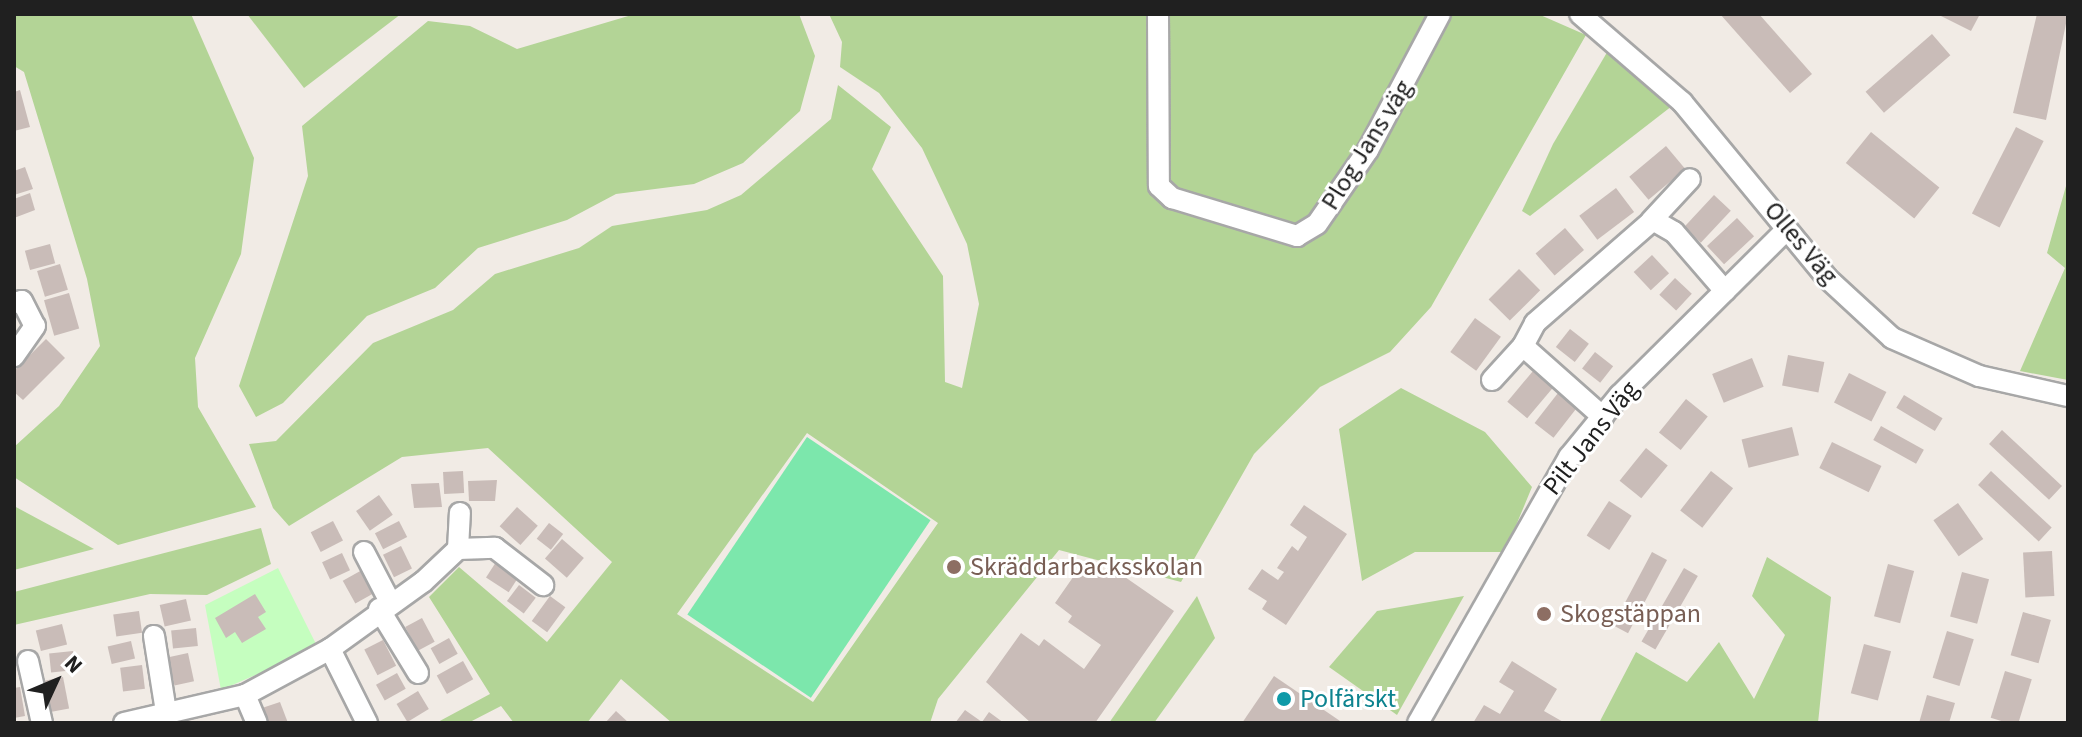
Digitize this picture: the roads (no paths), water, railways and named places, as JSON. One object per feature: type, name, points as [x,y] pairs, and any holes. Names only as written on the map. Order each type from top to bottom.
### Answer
[{"type":"street","name":"Plog Jans väg","points":[[1158,14],[1159,186],[1172,198],[1297,236],[1317,224],[1361,162],[1440,14]]},
{"type":"street","name":"Olles Väg","points":[[1580,14],[1682,102],[1827,278],[1892,338],[1979,376],[2068,396]]},
{"type":"street","points":[[1492,380],[1523,346],[1535,323],[1651,221],[1690,179]]},
{"type":"street","points":[[1651,221],[1674,232],[1725,291]]},
{"type":"street","name":"Pilt Jans Väg","points":[[1418,723],[1498,588],[1553,479],[1603,417],[1787,229]]},
{"type":"street","points":[[14,303],[22,301],[35,326],[14,356]]},
{"type":"street","points":[[1523,346],[1603,417]]},
{"type":"street","points":[[458,549],[460,513]]},
{"type":"street","points":[[124,723],[245,695],[330,649],[384,606],[423,582],[458,549],[495,548],[543,585]]},
{"type":"street","points":[[364,552],[384,606],[418,673]]},
{"type":"street","points":[[154,636],[166,712]]},
{"type":"street","points":[[330,649],[367,723]]},
{"type":"street","points":[[28,661],[42,723]]},
{"type":"street","points":[[245,695],[257,723]]},
{"type":"place","name":"Skräddarbacksskolan","points":[[954,567]]},
{"type":"place","name":"Skogstäppan","points":[[1544,614]]},
{"type":"place","name":"Polfärskt","points":[[1284,699]]}]
